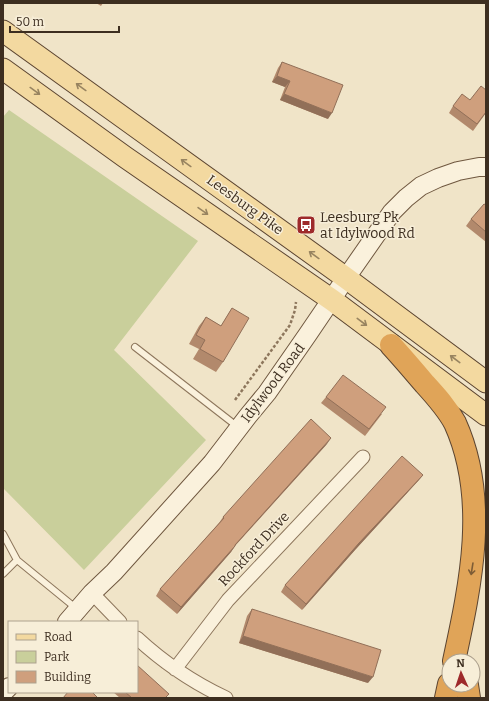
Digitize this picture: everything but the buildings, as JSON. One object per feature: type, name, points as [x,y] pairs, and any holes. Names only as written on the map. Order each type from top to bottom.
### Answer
[{"type":"highway","points":[[391,345],[439,400],[454,422],[466,447],[473,476],[477,503],[477,531],[467,600],[456,653]]},
{"type":"highway","points":[[465,653],[467,600]]},
{"type":"main road","name":"Leesburg Pike","points":[[3,31],[346,278],[486,382]]},
{"type":"main road","name":"Leesburg Pike","points":[[3,69],[332,300],[486,415]]},
{"type":"main road","name":"Idylwood Road","points":[[73,616],[92,593],[114,572],[212,463],[267,393],[392,212],[421,186],[458,171],[486,167]]},
{"type":"street","name":"Rockford Drive","points":[[175,669],[228,600],[363,457]]},
{"type":"street","points":[[92,593],[119,621]]},
{"type":"street","points":[[138,639],[146,647],[205,693],[226,698]]},
{"type":"lane","points":[[135,347],[239,428]]},
{"type":"lane","points":[[3,534],[17,560],[73,616]]},
{"type":"lane","points":[[3,574],[17,560]]},
{"type":"path","points":[[235,400],[290,325],[296,302]]},
{"type":"green space","points":[[9,110],[198,241],[114,350],[206,440],[84,570],[3,488],[3,117]]},
{"type":"place","name":"Leesburg Pk at Idylwood Rd","points":[[306,225]]}]
